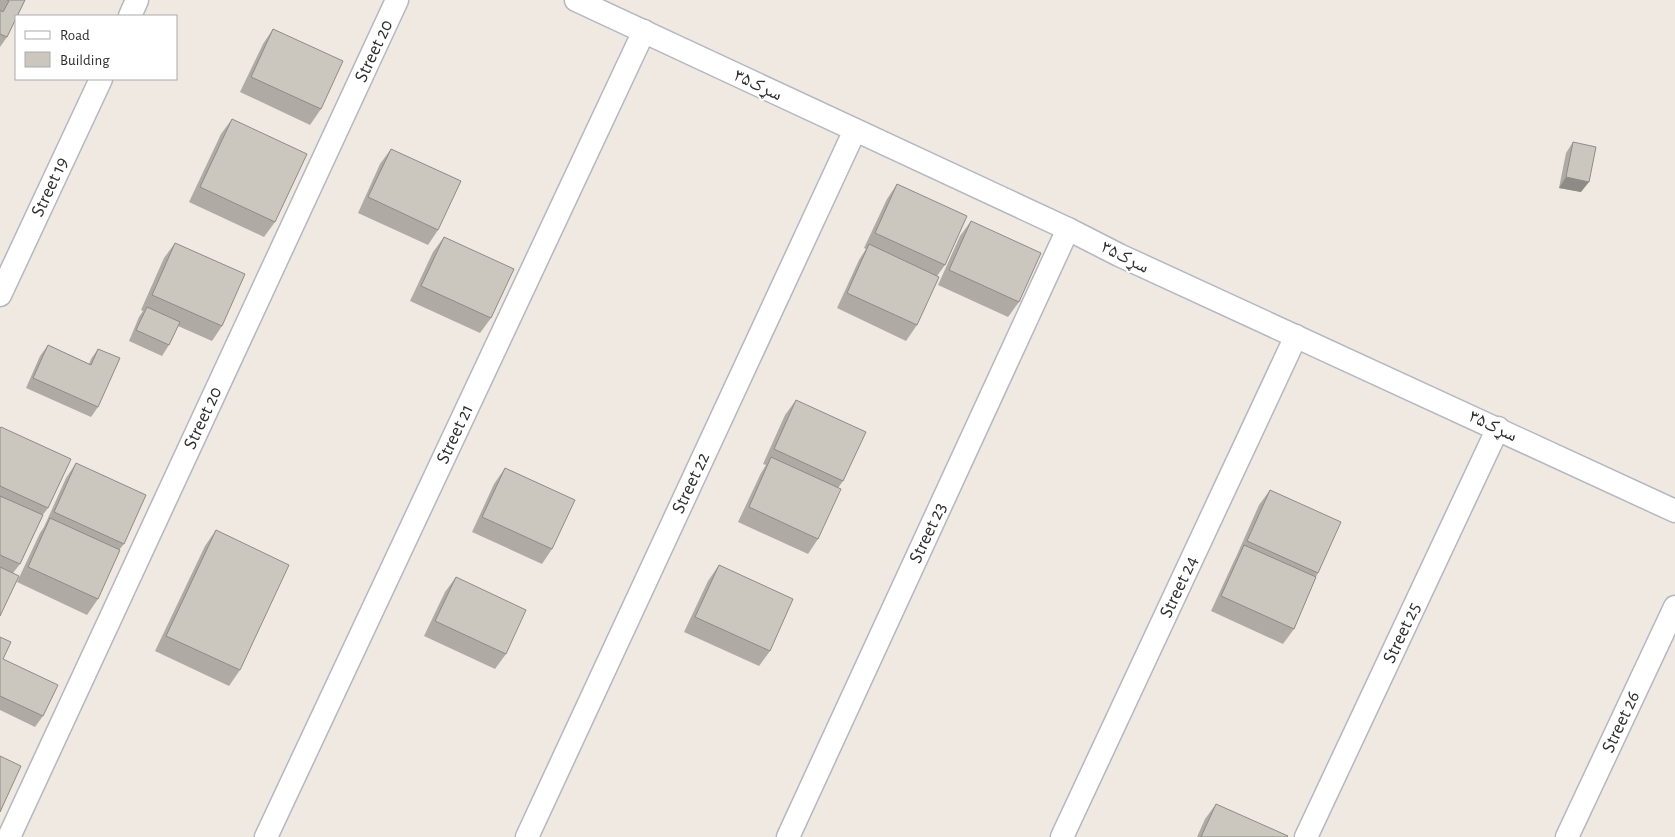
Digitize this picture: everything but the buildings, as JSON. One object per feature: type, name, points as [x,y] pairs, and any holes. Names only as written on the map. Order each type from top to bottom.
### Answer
[{"type":"street","points":[[130,15],[137,0]]},
{"type":"street","name":"Street 20","points":[[9,837],[398,0]]},
{"type":"street","name":"سړک۳۵","points":[[576,0],[1068,229],[1120,256],[1498,428],[1675,511]]},
{"type":"street","name":"Street 21","points":[[266,837],[644,32]]},
{"type":"street","name":"Street 19","points":[[0,295],[101,80]]},
{"type":"street","name":"Street 22","points":[[526,837],[855,130]]},
{"type":"street","name":"Street 23","points":[[788,837],[1068,229]]},
{"type":"street","name":"Street 24","points":[[1062,837],[1296,336]]},
{"type":"street","name":"Street 25","points":[[1306,837],[1498,428]]},
{"type":"street","name":"Street 26","points":[[1567,837],[1675,607]]}]
